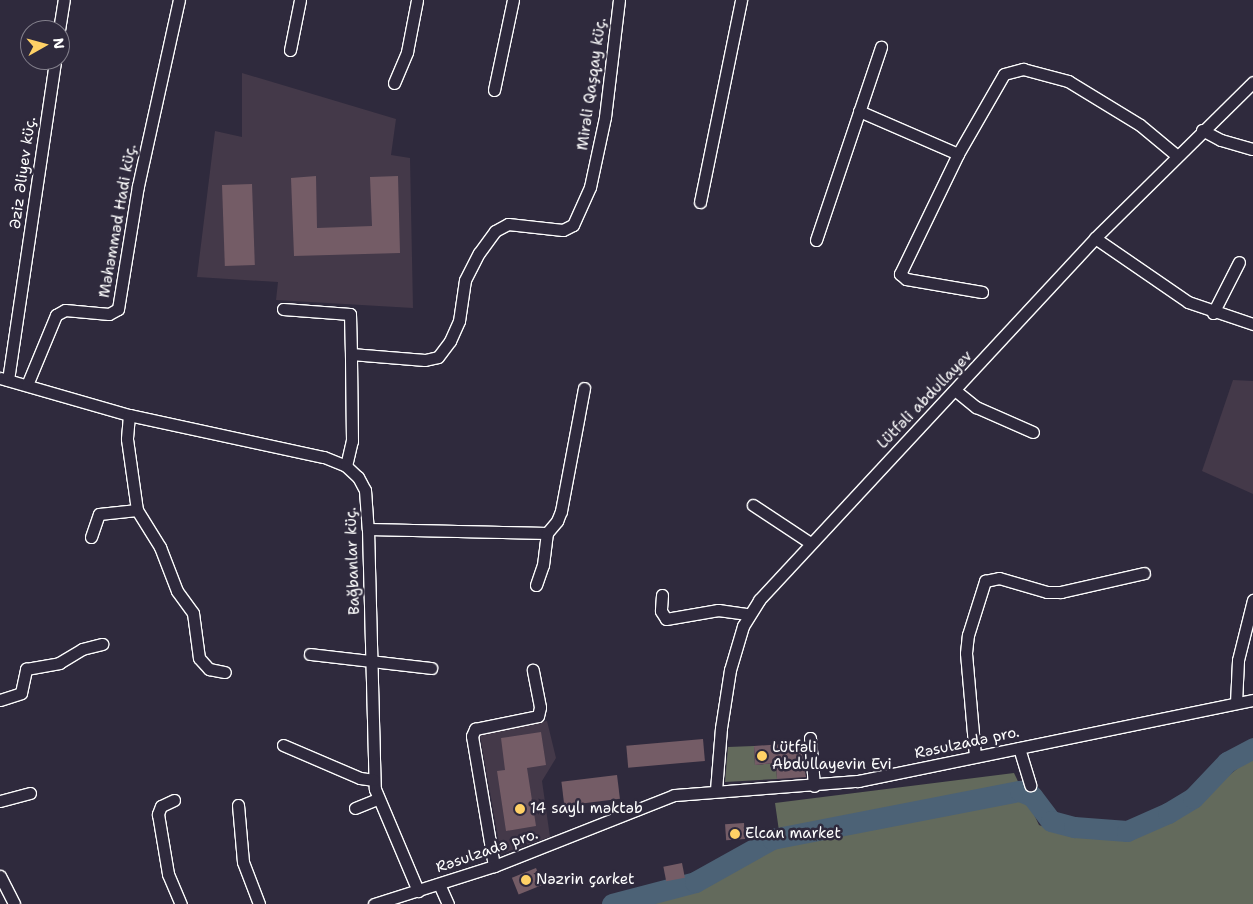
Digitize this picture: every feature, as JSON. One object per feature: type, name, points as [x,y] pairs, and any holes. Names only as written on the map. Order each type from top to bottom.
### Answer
[{"type":"street","points":[[61,20],[64,0]]},
{"type":"street","name":"Məhəmməd Hadi küç.","points":[[27,385],[56,315],[65,310],[109,314],[118,309],[138,186],[179,0]]},
{"type":"street","points":[[290,50],[300,0]]},
{"type":"street","points":[[394,84],[407,52],[417,0]]},
{"type":"street","points":[[494,90],[513,0]]},
{"type":"street","name":"Mirəli Qaşqay küç.","points":[[352,354],[425,360],[438,357],[450,341],[459,321],[465,280],[478,253],[495,231],[508,224],[562,230],[573,225],[590,187],[605,117],[619,0]]},
{"type":"street","points":[[700,202],[742,0]]},
{"type":"street","points":[[816,240],[882,47]]},
{"type":"street","points":[[982,292],[906,279],[900,274],[958,154],[1004,74],[1023,69],[1068,81],[1102,100],[1176,156]]},
{"type":"street","name":"Əziz Əliyev küç.","points":[[4,379],[53,70]]},
{"type":"street","name":"Lütfəli abdullayev","points":[[716,790],[720,728],[730,670],[748,614],[809,542],[956,391],[1095,238],[1202,130],[1253,82]]},
{"type":"street","points":[[859,111],[958,154]]},
{"type":"street","points":[[1202,130],[1222,140],[1253,149]]},
{"type":"street","points":[[1095,238],[1163,287],[1213,313],[1253,324]]},
{"type":"street","points":[[1213,313],[1240,262]]},
{"type":"street","points":[[283,310],[350,314],[352,441],[346,466]]},
{"type":"street","name":"Bağbanlar küç.","points":[[4,379],[129,415],[324,457],[346,466],[358,476],[364,490],[368,529],[374,780],[377,799],[418,891]]},
{"type":"street","points":[[536,585],[543,565],[547,533],[557,521],[561,511],[584,388]]},
{"type":"street","points":[[956,391],[976,407],[1033,432]]},
{"type":"street","points":[[129,415],[127,439],[137,510],[160,547],[177,590],[193,613],[199,658],[209,669],[225,672]]},
{"type":"street","points":[[753,505],[809,542]]},
{"type":"street","points":[[91,536],[99,514],[137,510]]},
{"type":"street","points":[[368,529],[547,533]]},
{"type":"street","points":[[975,756],[966,653],[972,618],[985,581],[1000,578],[1046,592],[1061,592],[1144,573]]},
{"type":"street","points":[[662,595],[661,611],[666,619],[718,610],[748,614]]},
{"type":"street","points":[[1236,703],[1238,660],[1253,600]]},
{"type":"street","points":[[0,700],[21,693],[26,669],[59,663],[82,649],[102,644]]},
{"type":"street","points":[[310,654],[372,663],[431,668]]},
{"type":"street","points":[[494,866],[472,736],[475,729],[538,716],[540,707],[532,670]]},
{"type":"street","name":"Rəsulzadə pro.","points":[[374,904],[494,866],[674,795],[716,790],[814,786],[858,781],[1253,700]]},
{"type":"street","points":[[810,738],[814,786]]},
{"type":"street","points":[[283,745],[360,778],[374,780]]},
{"type":"street","points":[[1019,748],[1030,785]]},
{"type":"street","points":[[0,801],[30,793]]},
{"type":"street","points":[[355,808],[377,799]]},
{"type":"street","points":[[174,800],[161,806],[158,814],[168,874],[181,904]]},
{"type":"street","points":[[238,805],[243,862],[259,904]]},
{"type":"street","points":[[0,876],[14,904]]},
{"type":"street","points":[[439,884],[448,904]]},
{"type":"shaded area","points":[[242,73],[396,119],[391,155],[410,158],[413,308],[276,300],[278,282],[197,277],[215,131],[242,137]]},
{"type":"shaded area","points":[[1233,380],[1253,381],[1253,494],[1202,471]]},
{"type":"shaded area","name":"14 saylı məktəb","points":[[547,721],[556,758],[542,781],[550,837],[501,854],[480,735]]},
{"type":"green space","points":[[754,746],[755,765],[776,763],[777,779],[725,782],[728,747]]},
{"type":"green space","points":[[1250,758],[1253,758],[1253,904],[651,904],[697,892],[781,845],[775,803],[1014,773],[1039,825],[1059,833],[1126,840],[1184,813]]},
{"type":"building","points":[[316,176],[317,228],[372,226],[370,177],[398,176],[400,253],[294,256],[291,178]]},
{"type":"building","points":[[252,184],[255,265],[225,266],[222,185]]},
{"type":"building","points":[[541,732],[546,765],[527,768],[536,826],[506,831],[497,771],[505,770],[501,738]]},
{"type":"building","points":[[703,739],[705,761],[628,768],[626,746]]},
{"type":"building","points":[[800,743],[806,777],[777,779],[776,763],[755,765],[754,746]]},
{"type":"building","points":[[617,775],[620,799],[564,806],[561,782]]},
{"type":"building","points":[[744,823],[745,839],[726,840],[725,824]]},
{"type":"building","points":[[682,863],[685,878],[666,881],[663,867]]},
{"type":"building","points":[[536,868],[543,885],[519,894],[512,878]]},
{"type":"waterway","points":[[612,904],[695,882],[772,839],[1020,791],[1032,796],[1051,821],[1074,827],[1127,831],[1168,813],[1193,798],[1227,762],[1253,748]]},
{"type":"place","name":"Lütfəli Abdullayevin Evi","points":[[762,756]]},
{"type":"place","name":"14 saylı məktəb","points":[[520,809]]},
{"type":"place","name":"Elcan market","points":[[735,834]]},
{"type":"place","name":"Nəzrin çarket","points":[[526,880]]}]
